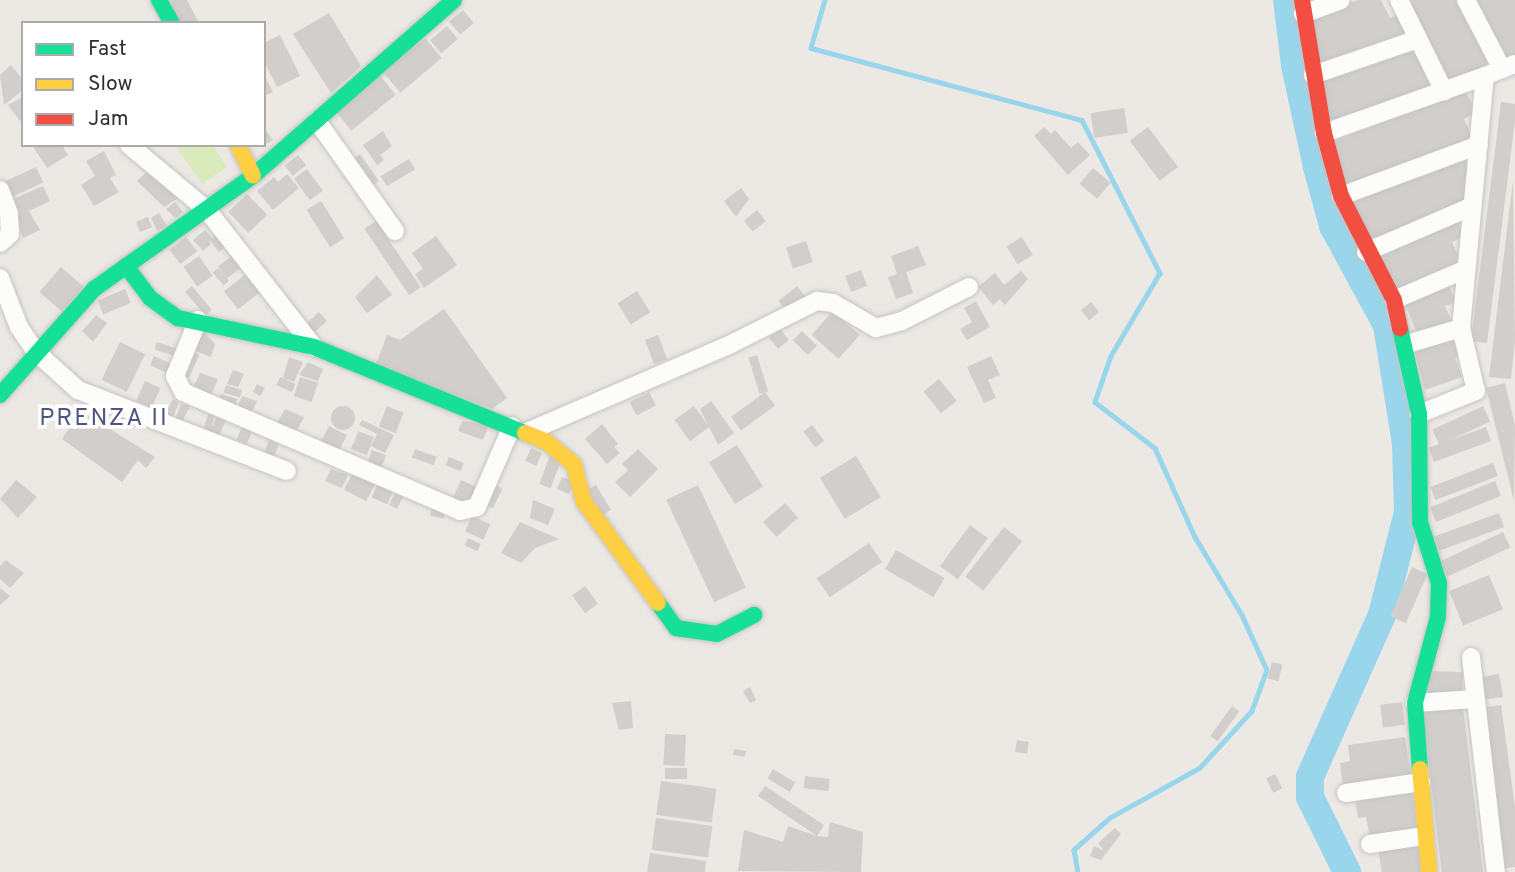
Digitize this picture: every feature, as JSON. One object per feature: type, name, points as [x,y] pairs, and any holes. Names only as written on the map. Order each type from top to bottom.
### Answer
[{"type":"street","points":[[159,0],[171,21]]},
{"type":"street","points":[[0,395],[69,312],[125,266],[253,176],[454,0]]},
{"type":"street","points":[[1341,0],[1303,7],[1313,75],[1324,133],[1341,196],[1366,252],[1394,300],[1407,344],[1419,414],[1420,522],[1439,583],[1438,617],[1415,703],[1429,872]]},
{"type":"street","points":[[1399,0],[1444,91]]},
{"type":"street","points":[[1419,414],[1476,391],[1461,328],[1479,145],[1501,70],[1466,0]]},
{"type":"street","points":[[1313,75],[1418,39]]},
{"type":"street","points":[[1324,133],[1501,70]]},
{"type":"street","points":[[317,121],[395,231]]},
{"type":"street","points":[[1341,196],[1479,145]]},
{"type":"street","points":[[131,147],[207,210],[314,347]]},
{"type":"street","points":[[239,147],[253,176]]},
{"type":"street","points":[[0,190],[9,214],[9,234],[0,243]]},
{"type":"street","points":[[1366,252],[1473,206]]},
{"type":"street","points":[[125,266],[162,309],[178,318],[198,320],[314,347],[520,429],[569,458],[584,502],[676,628],[717,634],[754,615]]},
{"type":"street","points":[[1394,300],[1466,269]]},
{"type":"street","points":[[0,278],[19,327],[36,352],[91,397],[287,471]]},
{"type":"street","points":[[198,320],[175,376],[183,392],[460,511],[477,507],[520,429],[727,346],[817,301],[833,303],[876,328],[902,321],[970,287]]},
{"type":"street","points":[[1407,344],[1461,328]]},
{"type":"street","points":[[1471,657],[1496,872]]},
{"type":"street","points":[[1415,703],[1474,699]]},
{"type":"street","points":[[1346,793],[1421,782]]},
{"type":"street","points":[[1370,844],[1424,836]]},
{"type":"green space","points":[[176,147],[213,147],[227,167],[202,184]]},
{"type":"building","points":[[171,0],[187,0],[198,21],[178,21]]},
{"type":"building","points":[[1358,0],[1381,0],[1390,18],[1399,14],[1411,36],[1317,67],[1312,16]]},
{"type":"building","points":[[1404,0],[1459,0],[1489,67],[1444,85]]},
{"type":"building","points":[[1473,0],[1515,0],[1515,60],[1506,63]]},
{"type":"building","points":[[463,10],[474,23],[460,35],[449,22]]},
{"type":"building","points":[[329,13],[361,66],[331,93],[293,34]]},
{"type":"building","points":[[447,26],[458,39],[441,53],[430,40]]},
{"type":"building","points":[[280,35],[300,76],[277,87],[266,65],[266,42]]},
{"type":"building","points":[[425,38],[442,58],[400,93],[384,73]]},
{"type":"building","points":[[1415,43],[1437,88],[1327,128],[1318,77]]},
{"type":"building","points":[[11,65],[21,78],[21,92],[4,105],[0,75]]},
{"type":"building","points":[[378,73],[396,95],[351,131],[334,109]]},
{"type":"building","points":[[266,79],[273,92],[266,95]]},
{"type":"building","points":[[1465,89],[1476,113],[1464,119],[1474,141],[1344,190],[1330,143]]},
{"type":"building","points":[[21,98],[20,121],[8,105]]},
{"type":"building","points":[[1501,102],[1515,104],[1515,121],[1487,343],[1471,341]]},
{"type":"building","points":[[1124,108],[1128,133],[1094,138],[1090,113]]},
{"type":"building","points":[[1044,127],[1051,134],[1055,130],[1071,148],[1078,142],[1090,155],[1068,175],[1034,136]]},
{"type":"building","points":[[1148,127],[1178,167],[1160,181],[1130,141]]},
{"type":"building","points":[[266,130],[273,140],[266,144]]},
{"type":"building","points":[[383,131],[392,146],[380,155],[384,160],[377,165],[363,145]]},
{"type":"building","points":[[33,147],[63,147],[68,155],[47,168]]},
{"type":"building","points":[[104,151],[116,175],[110,178],[119,192],[94,206],[81,185],[95,176],[86,161]]},
{"type":"building","points":[[360,154],[379,181],[368,188],[349,161]]},
{"type":"building","points":[[298,155],[306,165],[293,176],[285,166]]},
{"type":"building","points":[[1464,157],[1472,177],[1465,180],[1471,201],[1365,241],[1352,203]]},
{"type":"building","points":[[409,159],[415,169],[387,186],[381,176]]},
{"type":"building","points":[[36,167],[43,182],[10,198],[2,183]]},
{"type":"building","points":[[152,167],[180,197],[164,207],[137,181]]},
{"type":"building","points":[[1093,168],[1111,183],[1097,199],[1080,184]]},
{"type":"building","points":[[307,169],[323,191],[310,200],[294,178]]},
{"type":"building","points":[[287,174],[299,188],[273,210],[257,191],[274,177],[278,182]]},
{"type":"building","points":[[1513,181],[1515,341],[1511,379],[1489,377]]},
{"type":"building","points":[[43,186],[50,201],[29,211],[40,230],[23,238],[11,200]]},
{"type":"building","points":[[741,188],[749,199],[736,217],[724,201]]},
{"type":"building","points":[[247,194],[267,215],[248,233],[228,212]]},
{"type":"building","points":[[321,201],[344,238],[330,247],[307,210]]},
{"type":"building","points":[[175,202],[183,212],[175,218],[166,209]]},
{"type":"building","points":[[757,210],[766,221],[753,232],[744,221]]},
{"type":"building","points":[[159,213],[167,226],[157,231],[151,218]]},
{"type":"building","points":[[148,217],[152,227],[140,232],[136,222]]},
{"type":"building","points":[[1456,218],[1464,237],[1452,242],[1461,262],[1392,292],[1376,257]]},
{"type":"building","points":[[376,221],[421,287],[409,295],[364,229]]},
{"type":"building","points":[[205,230],[212,238],[220,232],[230,244],[219,252],[209,239],[211,244],[203,251],[193,240]]},
{"type":"building","points":[[436,236],[457,265],[424,288],[415,274],[423,269],[412,253]]},
{"type":"building","points":[[186,237],[197,251],[181,264],[169,250]]},
{"type":"building","points":[[1022,237],[1033,255],[1017,264],[1007,246]]},
{"type":"building","points":[[806,241],[813,262],[793,268],[786,247]]},
{"type":"building","points":[[918,246],[926,265],[906,272],[913,293],[896,299],[888,277],[897,274],[891,256]]},
{"type":"building","points":[[237,252],[246,264],[227,278],[218,266]]},
{"type":"building","points":[[199,256],[213,276],[197,287],[183,267]]},
{"type":"building","points":[[61,267],[84,287],[62,312],[39,292]]},
{"type":"building","points":[[218,268],[229,281],[224,286],[213,272]]},
{"type":"building","points":[[861,270],[867,286],[851,292],[845,276]]},
{"type":"building","points":[[1021,271],[1028,279],[1005,305],[1000,299],[993,305],[978,287],[995,273],[1004,285]]},
{"type":"building","points":[[246,274],[260,292],[238,309],[224,291]]},
{"type":"building","points":[[377,275],[392,295],[367,313],[355,297]]},
{"type":"building","points":[[1448,283],[1456,302],[1445,306],[1452,322],[1418,336],[1404,301]]},
{"type":"building","points":[[192,286],[212,310],[205,316],[185,292]]},
{"type":"building","points":[[797,286],[806,297],[787,312],[778,301]]},
{"type":"building","points":[[125,289],[131,303],[103,315],[97,301]]},
{"type":"building","points":[[637,291],[650,312],[631,324],[617,303]]},
{"type":"building","points":[[976,301],[990,327],[967,340],[960,329],[972,322],[964,308]]},
{"type":"building","points":[[1091,302],[1099,312],[1089,320],[1081,310]]},
{"type":"building","points":[[444,309],[507,398],[492,409],[376,364],[387,335],[400,340]]},
{"type":"building","points":[[833,311],[860,335],[838,359],[812,335]]},
{"type":"building","points":[[319,312],[327,321],[313,334],[305,325]]},
{"type":"building","points":[[96,315],[107,323],[93,342],[82,331]]},
{"type":"building","points":[[780,329],[789,340],[778,349],[769,338]]},
{"type":"building","points":[[202,330],[215,344],[211,357],[195,351]]},
{"type":"building","points":[[802,331],[817,346],[808,355],[793,340]]},
{"type":"building","points":[[658,335],[667,359],[654,364],[645,340]]},
{"type":"building","points":[[1452,337],[1461,356],[1455,358],[1462,377],[1425,390],[1414,350]]},
{"type":"building","points":[[120,342],[145,354],[127,392],[102,380]]},
{"type":"building","points":[[157,342],[176,348],[174,356],[155,350]]},
{"type":"building","points":[[190,351],[199,355],[189,378],[180,374]]},
{"type":"building","points":[[757,355],[768,391],[760,394],[748,358]]},
{"type":"building","points":[[154,356],[172,364],[168,373],[150,365]]},
{"type":"building","points":[[991,356],[1000,375],[988,380],[996,398],[984,403],[967,367]]},
{"type":"building","points":[[289,357],[303,362],[294,382],[283,378]]},
{"type":"building","points":[[308,362],[323,369],[318,381],[299,375]]},
{"type":"building","points":[[233,370],[244,374],[238,387],[227,384]]},
{"type":"building","points":[[200,373],[218,379],[211,395],[193,388]]},
{"type":"building","points":[[280,377],[296,384],[292,392],[276,385]]},
{"type":"building","points":[[300,377],[318,383],[312,402],[294,396]]},
{"type":"building","points":[[939,379],[957,401],[941,413],[923,392]]},
{"type":"building","points":[[145,381],[161,388],[152,408],[136,401]]},
{"type":"building","points":[[1505,383],[1515,425],[1514,501],[1486,388]]},
{"type":"building","points":[[257,384],[265,388],[260,396],[253,392]]},
{"type":"building","points":[[226,385],[242,390],[240,398],[224,393]]},
{"type":"building","points":[[649,392],[656,405],[637,416],[630,402]]},
{"type":"building","points":[[765,392],[775,406],[741,430],[731,417]]},
{"type":"building","points":[[221,394],[237,399],[234,409],[218,404]]},
{"type":"building","points":[[242,396],[257,401],[249,418],[235,413]]},
{"type":"building","points":[[173,399],[179,403],[172,419],[164,416]]},
{"type":"building","points":[[711,401],[734,433],[718,445],[700,409]]},
{"type":"building","points":[[181,404],[190,406],[182,422],[175,419]]},
{"type":"building","points":[[343,406],[351,410],[355,418],[351,426],[343,430],[335,426],[331,418],[335,410]]},
{"type":"building","points":[[387,406],[404,413],[395,433],[379,426]]},
{"type":"building","points":[[694,406],[709,427],[690,441],[675,420]]},
{"type":"building","points":[[1483,406],[1490,421],[1439,445],[1432,430]]},
{"type":"building","points":[[285,409],[304,417],[295,434],[276,425]]},
{"type":"building","points":[[81,411],[155,457],[146,468],[138,460],[122,482],[62,439]]},
{"type":"building","points":[[208,414],[215,416],[210,432],[203,430]]},
{"type":"building","points":[[217,417],[226,420],[219,436],[209,432]]},
{"type":"building","points":[[362,420],[394,435],[385,453],[371,446],[377,434],[359,425]]},
{"type":"building","points":[[462,421],[489,425],[483,440],[458,431]]},
{"type":"building","points":[[243,424],[253,428],[247,444],[237,440]]},
{"type":"building","points":[[602,424],[618,444],[614,447],[620,453],[607,464],[585,439]]},
{"type":"building","points":[[812,425],[824,441],[815,448],[803,432]]},
{"type":"building","points":[[329,426],[347,435],[337,454],[319,445]]},
{"type":"building","points":[[1486,427],[1491,441],[1434,462],[1429,448]]},
{"type":"building","points":[[358,431],[374,437],[367,455],[351,449],[353,443],[363,447],[354,443]]},
{"type":"building","points":[[269,440],[279,444],[274,457],[264,453]]},
{"type":"building","points":[[737,445],[763,487],[735,504],[709,462]]},
{"type":"building","points":[[531,448],[542,453],[536,466],[525,461]]},
{"type":"building","points":[[415,449],[437,457],[434,465],[412,457]]},
{"type":"building","points":[[638,449],[658,469],[630,497],[615,482],[628,470],[622,464]]},
{"type":"building","points":[[372,450],[386,455],[381,470],[367,465]]},
{"type":"building","points":[[550,455],[561,459],[551,488],[539,484]]},
{"type":"building","points":[[856,456],[881,497],[845,519],[820,478]]},
{"type":"building","points":[[449,457],[464,463],[460,471],[446,465]]},
{"type":"building","points":[[1493,463],[1498,476],[1435,500],[1430,487]]},
{"type":"building","points":[[331,469],[348,475],[342,488],[325,481]]},
{"type":"building","points":[[353,472],[375,483],[366,501],[344,490]]},
{"type":"building","points":[[562,477],[574,482],[569,494],[557,489]]},
{"type":"building","points":[[16,480],[37,497],[18,518],[0,499]]},
{"type":"building","points":[[461,480],[477,487],[468,506],[452,499]]},
{"type":"building","points":[[379,481],[395,488],[387,504],[372,497]]},
{"type":"building","points":[[1495,481],[1501,496],[1436,522],[1430,507]]},
{"type":"building","points":[[491,483],[503,489],[493,509],[481,503]]},
{"type":"building","points":[[596,485],[611,510],[602,515],[587,490]]},
{"type":"building","points":[[698,485],[746,587],[714,602],[666,500]]},
{"type":"building","points":[[398,487],[406,491],[397,509],[389,505]]},
{"type":"building","points":[[533,500],[555,509],[548,525],[530,518]]},
{"type":"building","points":[[785,503],[798,518],[776,537],[763,522]]},
{"type":"building","points":[[432,507],[446,510],[444,519],[430,516]]},
{"type":"building","points":[[1499,513],[1504,527],[1435,552],[1429,538]]},
{"type":"building","points":[[472,516],[490,524],[483,540],[465,532]]},
{"type":"building","points":[[520,522],[559,539],[535,548],[521,563],[501,553]]},
{"type":"building","points":[[970,525],[988,538],[958,579],[940,566]]},
{"type":"building","points":[[1004,527],[1022,541],[983,591],[965,577]]},
{"type":"building","points":[[1503,532],[1510,547],[1448,577],[1440,561]]},
{"type":"building","points":[[468,538],[481,544],[477,551],[465,545]]},
{"type":"building","points":[[869,543],[882,562],[830,597],[817,578]]},
{"type":"building","points":[[896,550],[944,578],[933,597],[885,569]]},
{"type":"building","points":[[6,560],[24,573],[10,588],[0,579],[0,566]]},
{"type":"building","points":[[1412,567],[1428,574],[1406,623],[1390,616]]},
{"type":"building","points":[[1489,575],[1503,609],[1463,625],[1449,591]]},
{"type":"building","points":[[585,586],[598,604],[585,613],[572,595]]},
{"type":"building","points":[[0,588],[10,596],[0,605]]},
{"type":"building","points":[[1272,662],[1283,665],[1278,681],[1268,678]]},
{"type":"building","points":[[1429,671],[1463,672],[1462,694],[1428,693]]},
{"type":"building","points":[[1499,674],[1503,697],[1483,700],[1479,677]]},
{"type":"building","points":[[750,687],[756,700],[750,703],[743,691]]},
{"type":"building","points":[[631,701],[633,728],[619,730],[612,703]]},
{"type":"building","points":[[1402,702],[1405,725],[1383,728],[1380,705]]},
{"type":"building","points":[[1501,705],[1515,807],[1515,867],[1500,869],[1479,708]]},
{"type":"building","points":[[1232,706],[1239,711],[1218,741],[1210,736]]},
{"type":"building","points":[[1463,708],[1483,872],[1442,872],[1422,713]]},
{"type":"building","points":[[665,734],[686,735],[684,766],[663,765]]},
{"type":"building","points":[[1405,737],[1411,777],[1343,786],[1340,763],[1350,761],[1348,745]]},
{"type":"building","points":[[1017,740],[1029,742],[1027,754],[1015,752]]},
{"type":"building","points":[[734,749],[746,751],[745,757],[733,755]]},
{"type":"building","points":[[665,768],[687,768],[687,779],[665,779]]},
{"type":"building","points":[[773,769],[795,782],[790,792],[767,778]]},
{"type":"building","points":[[1275,774],[1282,788],[1273,793],[1266,779]]},
{"type":"building","points":[[805,776],[830,779],[828,791],[804,788]]},
{"type":"building","points":[[661,781],[716,789],[712,822],[656,815]]},
{"type":"building","points":[[765,786],[824,825],[817,836],[758,796]]},
{"type":"building","points":[[1412,790],[1418,830],[1370,838],[1366,817],[1358,818],[1355,800]]},
{"type":"building","points":[[656,818],[712,826],[708,858],[652,850]]},
{"type":"building","points":[[830,822],[863,832],[861,872],[738,871],[744,830],[783,842],[788,826],[828,837]]},
{"type":"building","points":[[1115,828],[1121,834],[1101,860],[1090,856],[1094,846],[1104,851],[1098,843]]},
{"type":"building","points":[[1418,844],[1423,872],[1382,872],[1378,850]]},
{"type":"building","points":[[650,853],[706,861],[705,872],[647,872]]},
{"type":"waterway","points":[[825,0],[811,48],[1082,120],[1160,273],[1111,356],[1095,402],[1155,448],[1195,537],[1242,615],[1267,670],[1252,711],[1200,768],[1110,818],[1074,850],[1078,872]]},
{"type":"waterway","points":[[1287,0],[1295,65],[1317,167],[1333,226],[1387,325],[1406,444],[1408,512],[1382,615],[1310,777],[1310,797],[1347,872]]},
{"type":"traffic: fast","points":[[159,0],[171,21]]},
{"type":"traffic: fast","points":[[0,395],[94,289],[253,176],[454,0]]},
{"type":"traffic: fast","points":[[126,266],[150,298],[178,318],[314,347],[525,433]]},
{"type":"traffic: fast","points":[[1400,328],[1419,414],[1420,522],[1439,583],[1438,617],[1415,703],[1420,769]]},
{"type":"traffic: fast","points":[[658,603],[676,628],[717,634],[754,615]]},
{"type":"traffic: slow","points":[[239,147],[253,176]]},
{"type":"traffic: slow","points":[[525,433],[547,442],[574,465],[584,502],[658,603]]},
{"type":"traffic: slow","points":[[1420,769],[1429,872]]},
{"type":"traffic: jam","points":[[1302,0],[1324,133],[1341,196],[1394,300],[1400,328]]},
{"type":"district","name":"PRENZA II","points":[[104,420]]}]
